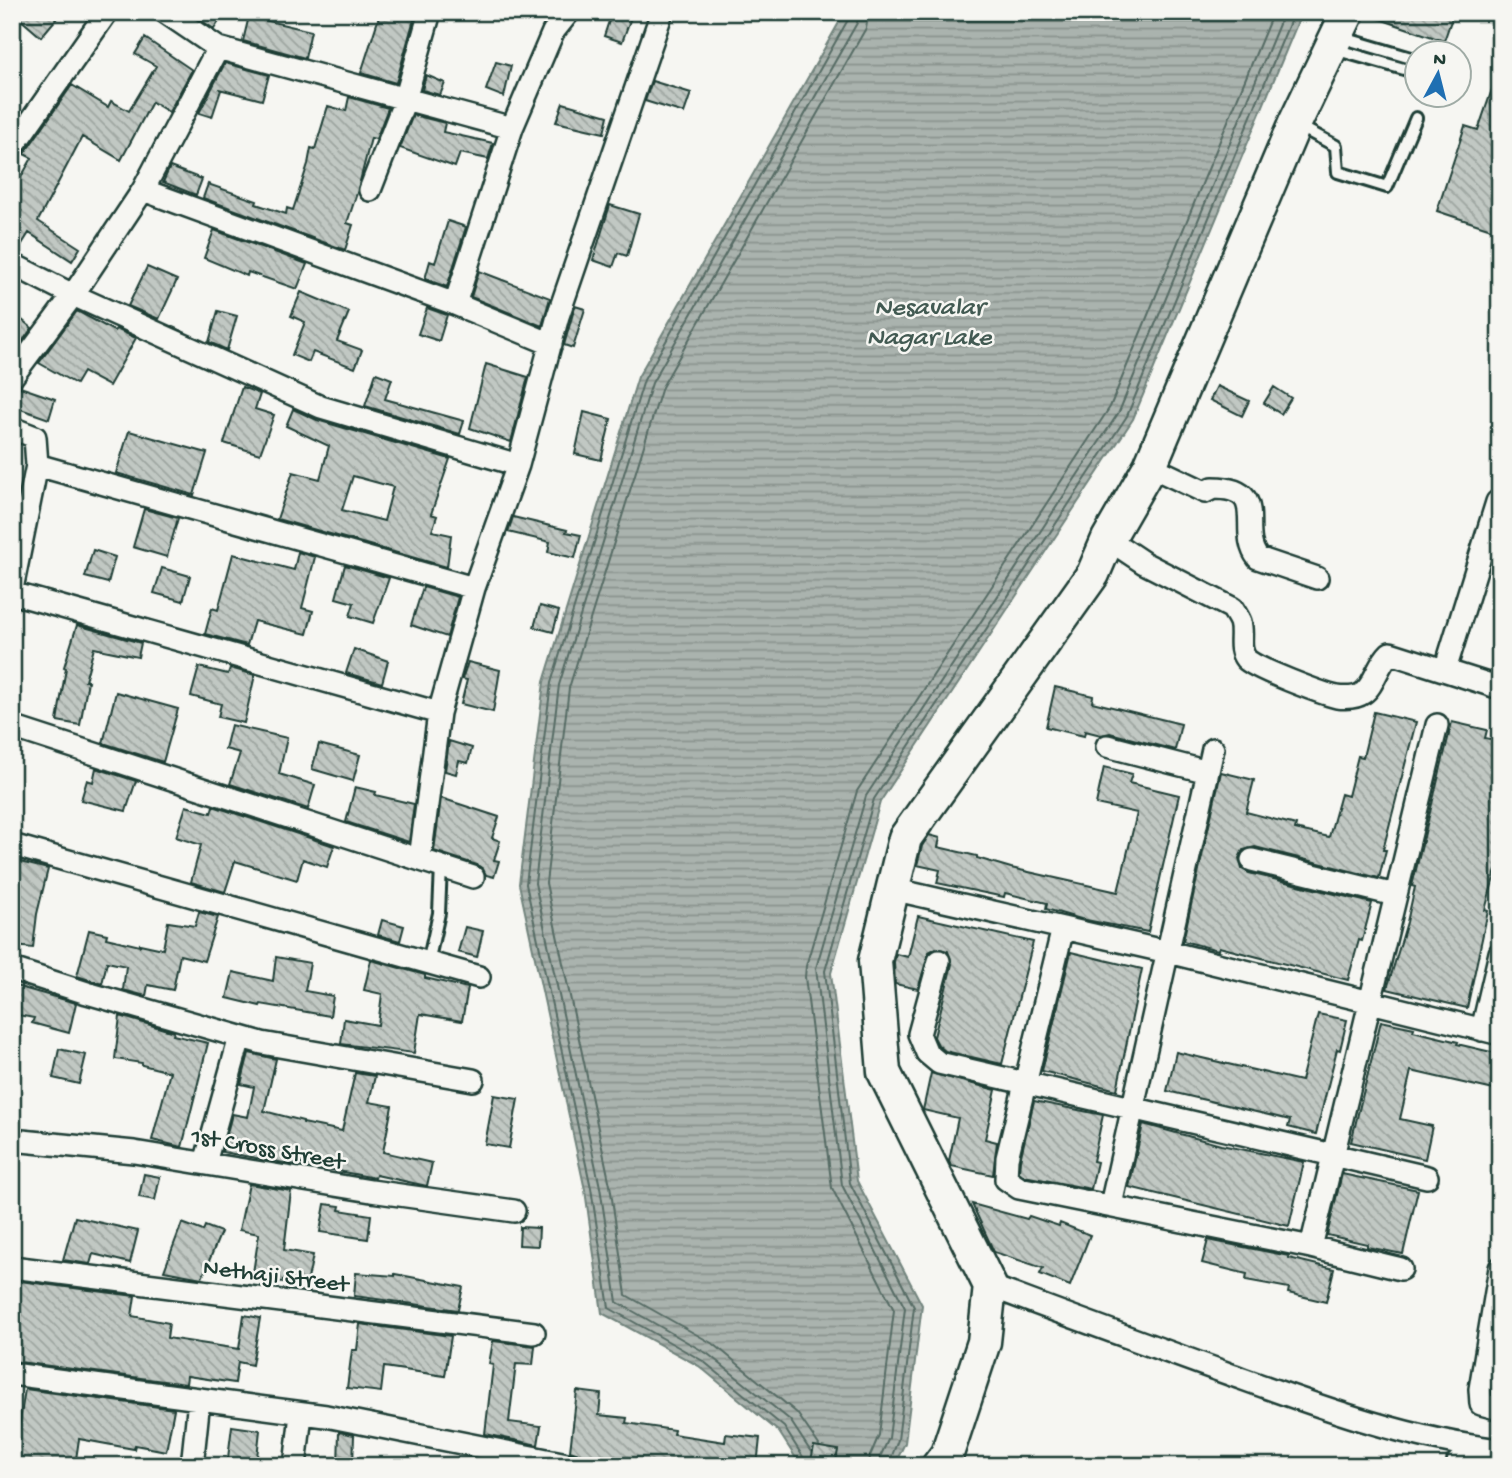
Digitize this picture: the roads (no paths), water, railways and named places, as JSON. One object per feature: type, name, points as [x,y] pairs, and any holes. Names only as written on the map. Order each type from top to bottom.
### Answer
[{"type":"street","points":[[12,148],[107,12]]},
{"type":"street","points":[[165,12],[218,48],[512,128]]},
{"type":"street","points":[[370,190],[405,100],[430,12]]},
{"type":"street","points":[[455,304],[512,128],[553,32],[569,12]]},
{"type":"street","points":[[420,859],[439,713],[474,588],[518,465],[576,265],[662,12]]},
{"type":"street","points":[[939,1466],[947,1454],[984,1342],[990,1286],[884,1072],[876,961],[905,838],[1093,574],[1108,539],[1150,466],[1295,123],[1339,32]]},
{"type":"street","points":[[12,377],[73,295],[143,190],[218,48]]},
{"type":"street","points":[[143,190],[455,304],[551,344]]},
{"type":"street","points":[[12,264],[73,295],[321,407],[518,465]]},
{"type":"street","points":[[12,428],[35,437],[37,465],[12,591],[439,713]]},
{"type":"street","points":[[37,465],[474,588]]},
{"type":"street","points":[[1150,466],[1205,492],[1213,488],[1235,491],[1243,498],[1252,516],[1248,537],[1258,558],[1317,578]]},
{"type":"street","points":[[1446,670],[1497,502],[1500,501]]},
{"type":"street","points":[[1108,539],[1144,563],[1232,608],[1240,621],[1241,648],[1247,660],[1288,679],[1336,697],[1351,697],[1364,693],[1380,662],[1390,653],[1500,688]]},
{"type":"street","points":[[1311,1247],[1437,725]]},
{"type":"street","points":[[12,727],[473,877]]},
{"type":"street","points":[[1107,746],[1208,772]]},
{"type":"street","points":[[1111,1205],[1213,749]]},
{"type":"street","points":[[12,845],[479,977]]},
{"type":"street","points":[[1252,860],[1395,895]]},
{"type":"street","points":[[892,889],[1168,952],[1491,1032],[1500,953]]},
{"type":"street","points":[[1063,928],[1007,1158],[1006,1179],[1019,1188],[1311,1247],[1401,1269]]},
{"type":"street","points":[[939,961],[919,1034],[927,1053],[939,1063],[1427,1177]]},
{"type":"street","points":[[12,969],[262,1044],[473,1080]]},
{"type":"street","points":[[205,1163],[240,1037]]},
{"type":"street","name":"1st Cross Street","points":[[12,1140],[135,1152],[371,1191],[514,1210]]},
{"type":"street","name":"Nethaji Street","points":[[12,1267],[534,1333]]},
{"type":"street","points":[[1500,1268],[1495,1320],[1480,1399],[1481,1404],[1500,1409]]},
{"type":"street","points":[[990,1286],[1332,1412],[1407,1433],[1459,1458],[1491,1466]]},
{"type":"street","points":[[12,1374],[326,1416],[577,1466]]},
{"type":"street","points":[[192,1466],[199,1399]]},
{"type":"street","points":[[295,1466],[301,1414]]},
{"type":"street","points":[[1459,1458],[1500,1450]]},
{"type":"lane","points":[[1339,32],[1404,55]]},
{"type":"lane","points":[[1339,32],[1404,66]]},
{"type":"lane","points":[[1295,123],[1336,146],[1338,172],[1387,187],[1416,118]]},
{"type":"lane","points":[[428,963],[439,913],[441,866]]},
{"type":"water","name":"Nesavalar Nagar Lake","points":[[845,12],[1302,12],[1133,419],[880,802],[831,973],[857,1181],[922,1305],[905,1443],[894,1466],[801,1466],[779,1432],[699,1366],[602,1313],[585,1190],[519,884],[544,682],[638,377]]}]
